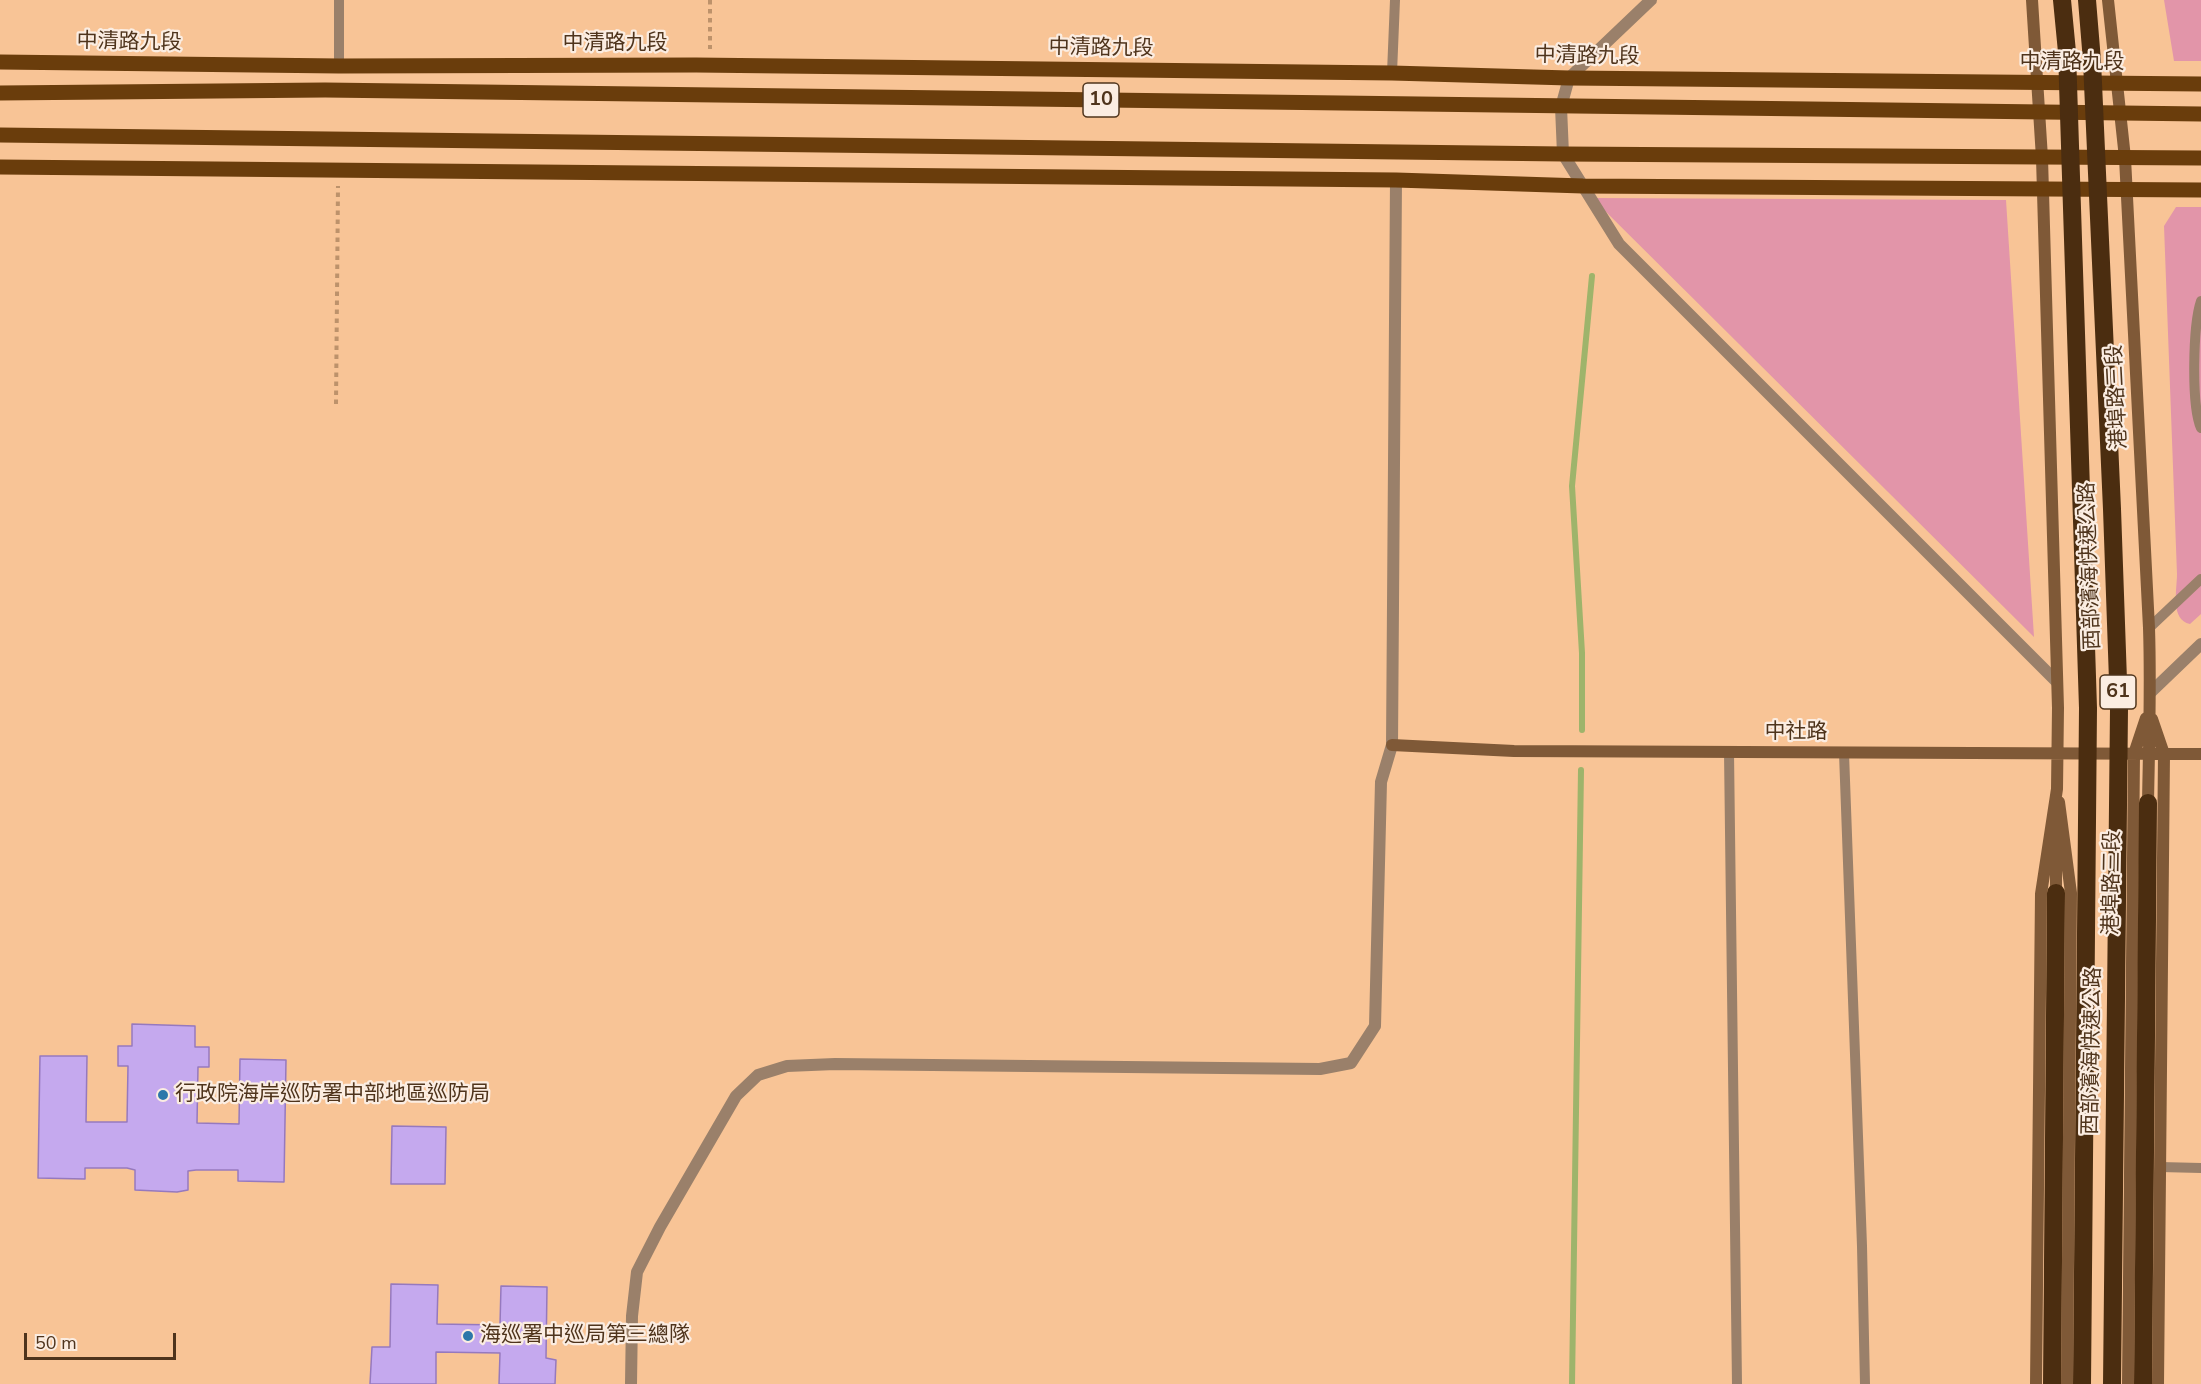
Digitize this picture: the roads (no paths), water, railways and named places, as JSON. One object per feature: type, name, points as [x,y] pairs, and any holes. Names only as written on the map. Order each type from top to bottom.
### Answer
[{"type":"highway","name":"西部濱海快速公路","points":[[2062,0],[2067,63],[2088,708],[2082,1384]]},
{"type":"highway","name":"西部濱海快速公路","points":[[2087,0],[2092,61],[2110,450],[2119,709],[2112,1384]]},
{"type":"highway","points":[[2143,1384],[2148,803]]},
{"type":"highway","points":[[2052,1384],[2056,893]]},
{"type":"main road","name":"中清路九段","points":[[0,62],[339,66],[710,65],[2038,84],[2201,84]]},
{"type":"main road","name":"10","points":[[0,93],[325,90],[2201,114]]},
{"type":"main road","name":"10","points":[[0,135],[1563,154],[2201,158]]},
{"type":"main road","points":[[0,167],[1396,180],[1583,186],[2201,190]]},
{"type":"street","points":[[1651,0],[1569,78],[1561,107],[1563,154],[1619,244],[2057,682]]},
{"type":"street","name":"港埠路三段","points":[[2032,0],[2042,158],[2057,682],[2056,893]]},
{"type":"street","name":"港埠路三段","points":[[2108,0],[2125,158],[2149,628],[2151,692],[2148,803]]},
{"type":"street","points":[[631,1384],[632,1317],[637,1272],[660,1227],[736,1096],[758,1075],[787,1066],[835,1064],[1320,1070],[1351,1063],[1375,1026],[1381,782],[1392,745],[1396,180]]},
{"type":"street","points":[[2151,692],[2201,644]]},
{"type":"street","name":"港埠路三段","points":[[2128,1384],[2134,754],[2149,709]]},
{"type":"street","name":"港埠路三段","points":[[2149,709],[2164,754],[2158,1384]]},
{"type":"street","name":"中社路","points":[[1392,745],[1514,751],[2201,754]]},
{"type":"street","name":"港埠路三段","points":[[2036,1384],[2041,894],[2057,789]]},
{"type":"street","name":"港埠路三段","points":[[2057,789],[2071,893],[2067,1384]]},
{"type":"lane","points":[[339,0],[339,66]]},
{"type":"lane","points":[[1392,73],[1395,0]]},
{"type":"lane","points":[[2201,301],[2196,329],[2195,407],[2201,428]]},
{"type":"lane","points":[[2149,628],[2201,579]]},
{"type":"lane","points":[[1729,752],[1737,1384]]},
{"type":"lane","points":[[1844,753],[1862,1222],[1865,1384]]},
{"type":"lane","points":[[2160,1167],[2201,1168]]},
{"type":"waterway","points":[[1582,730],[1582,653],[1572,486],[1592,276]]},
{"type":"waterway","points":[[1572,1384],[1581,770]]},
{"type":"place","name":"行政院海岸巡防署中部地區巡防局","points":[[163,1095]]},
{"type":"place","name":"海巡署中巡局第三總隊","points":[[468,1336]]}]
